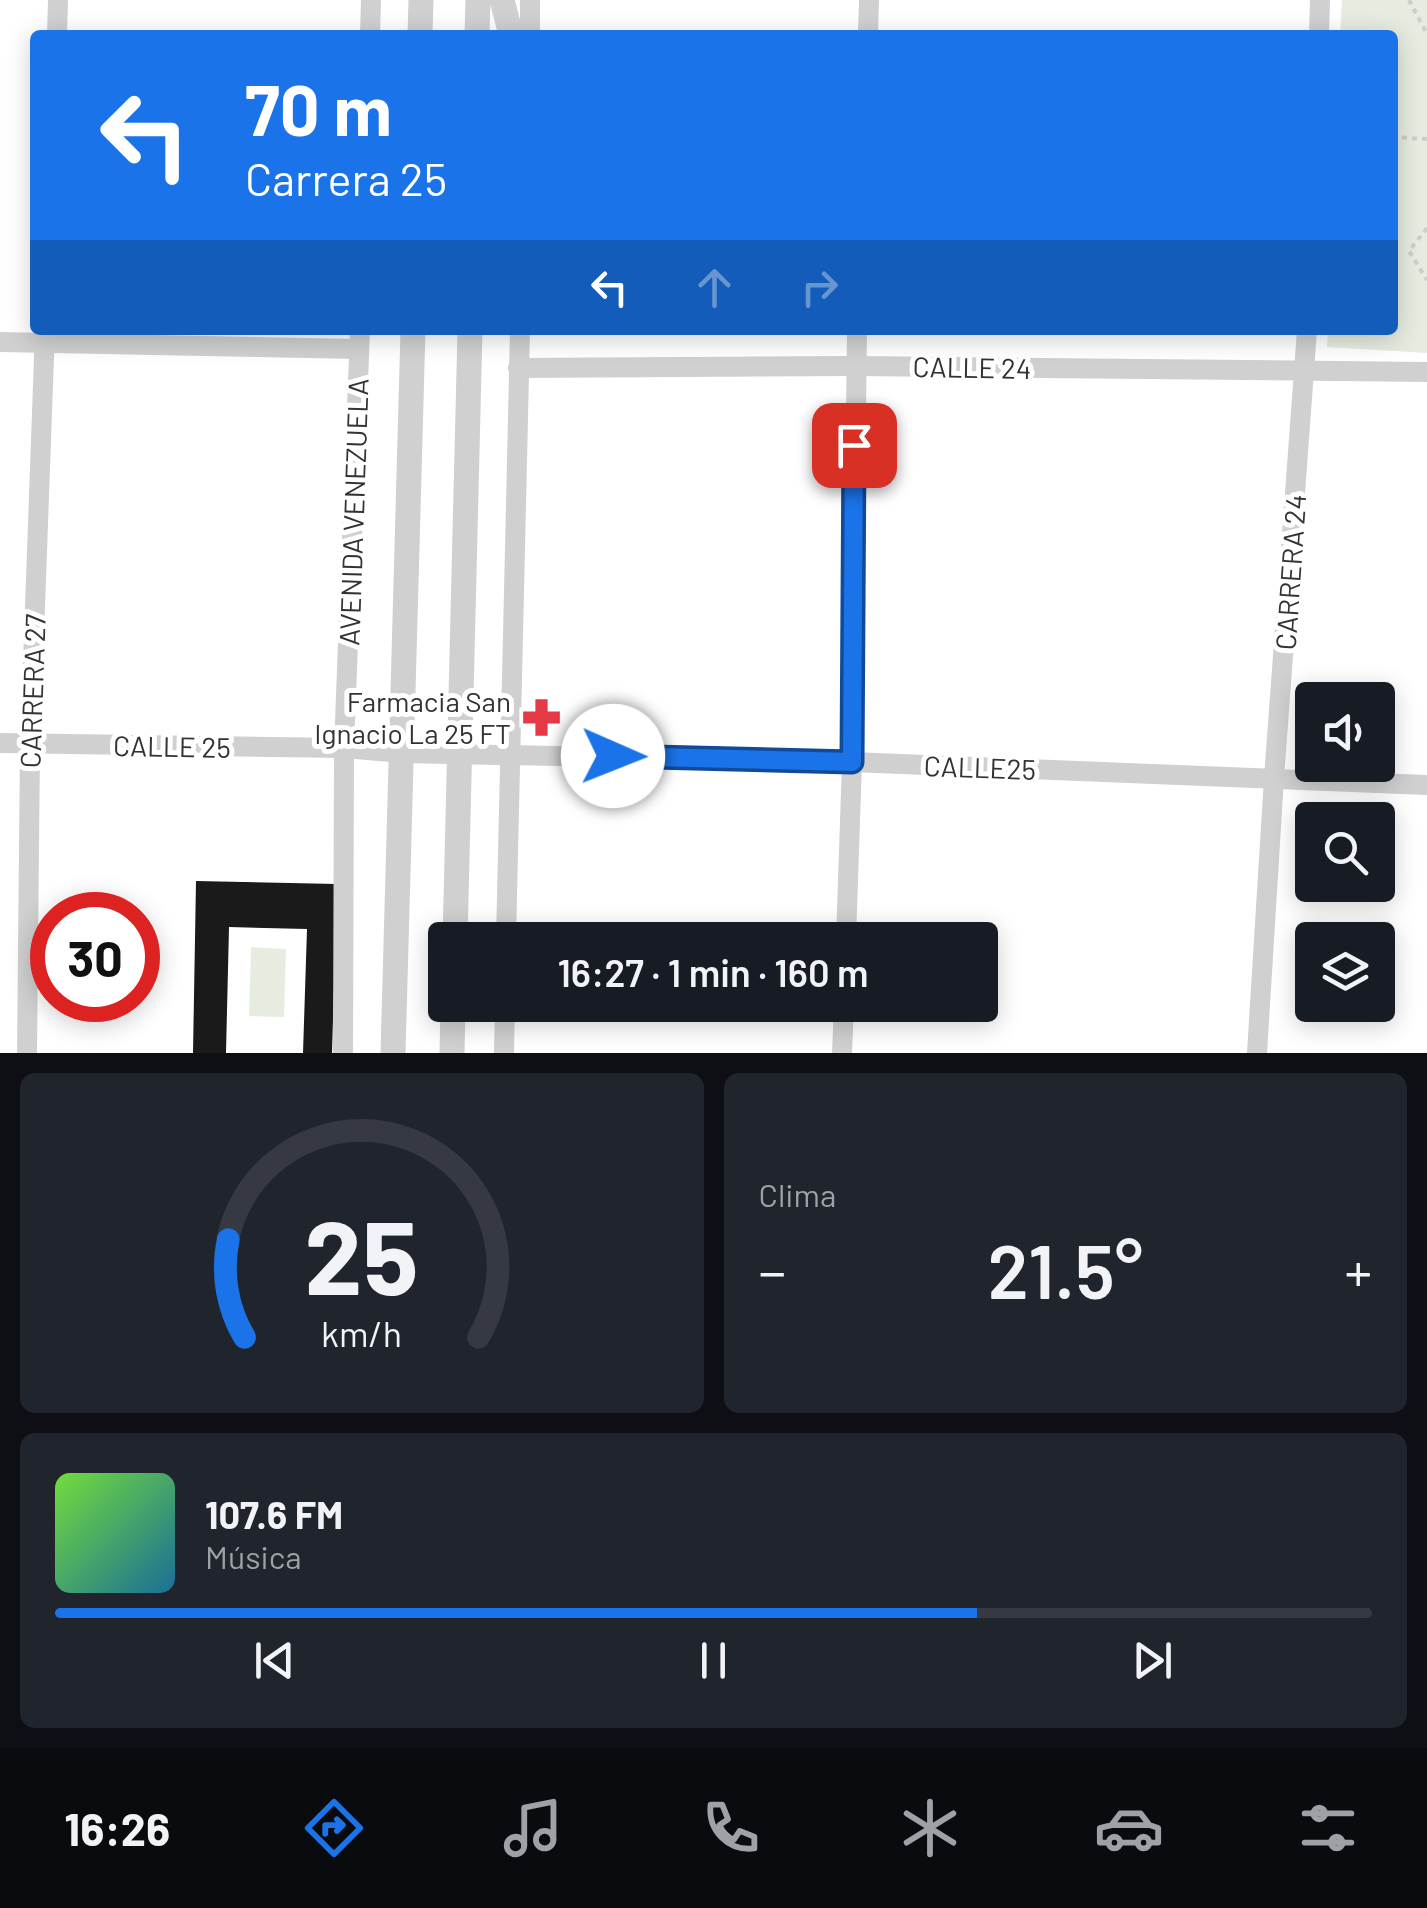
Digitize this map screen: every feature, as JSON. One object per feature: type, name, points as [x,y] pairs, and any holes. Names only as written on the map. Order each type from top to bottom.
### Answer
[{"type":"street","points":[[57,30],[58,0]]},
{"type":"street","points":[[370,30],[371,0]]},
{"type":"street","points":[[412,0],[416,30]]},
{"type":"street","points":[[418,30],[421,0]]},
{"type":"street","points":[[478,0],[478,30]]},
{"type":"street","points":[[502,0],[510,30]]},
{"type":"street","points":[[530,0],[530,30]]},
{"type":"street","points":[[868,30],[870,0]]},
{"type":"street","points":[[1319,30],[1320,0]]},
{"type":"street","name":"AVENIDA VENEZUELA","points":[[393,1053],[413,335]]},
{"type":"street","points":[[455,922],[470,335]]},
{"type":"street","points":[[506,922],[520,335]]},
{"type":"street","points":[[847,922],[856,335]]},
{"type":"street","name":"CARRERA 24","points":[[1258,1053],[1274,778],[1308,335]]},
{"type":"street","points":[[0,342],[45,336],[359,339]]},
{"type":"street","name":"CARRERA 27","points":[[27,1053],[30,744],[45,336]]},
{"type":"street","name":"AVENIDA VENEZUELA","points":[[343,1053],[344,748],[359,339]]},
{"type":"street","name":"CALLE 24","points":[[518,368],[855,366],[1427,372]]},
{"type":"street","name":"CALLE 25","points":[[0,743],[344,748],[460,754]]},
{"type":"street","name":"CALLE25","points":[[460,754],[852,762],[1427,785]]},
{"type":"street","points":[[452,1053],[453,1022]]},
{"type":"street","points":[[504,1053],[505,1022]]},
{"type":"street","points":[[842,1053],[843,1022]]},
{"type":"path","points":[[1409,0],[1427,34]]},
{"type":"path","points":[[1398,137],[1427,139]]},
{"type":"path","points":[[1427,228],[1409,250],[1427,280]]},
{"type":"shaded area","points":[[1342,0],[1427,0],[1427,353],[1327,347],[1328,335],[1398,335],[1398,30],[1340,30]]},
{"type":"shaded area","points":[[251,947],[286,949],[284,1017],[249,1016]]},
{"type":"building","points":[[196,881],[337,884],[332,1053],[303,1053],[307,929],[229,927],[226,1053],[193,1053]]},
{"type":"place","name":"Farmacia San Ignacio La 25 FT","points":[[541,717]]},
{"type":"route","points":[[613,756],[852,762],[854,445]]}]
